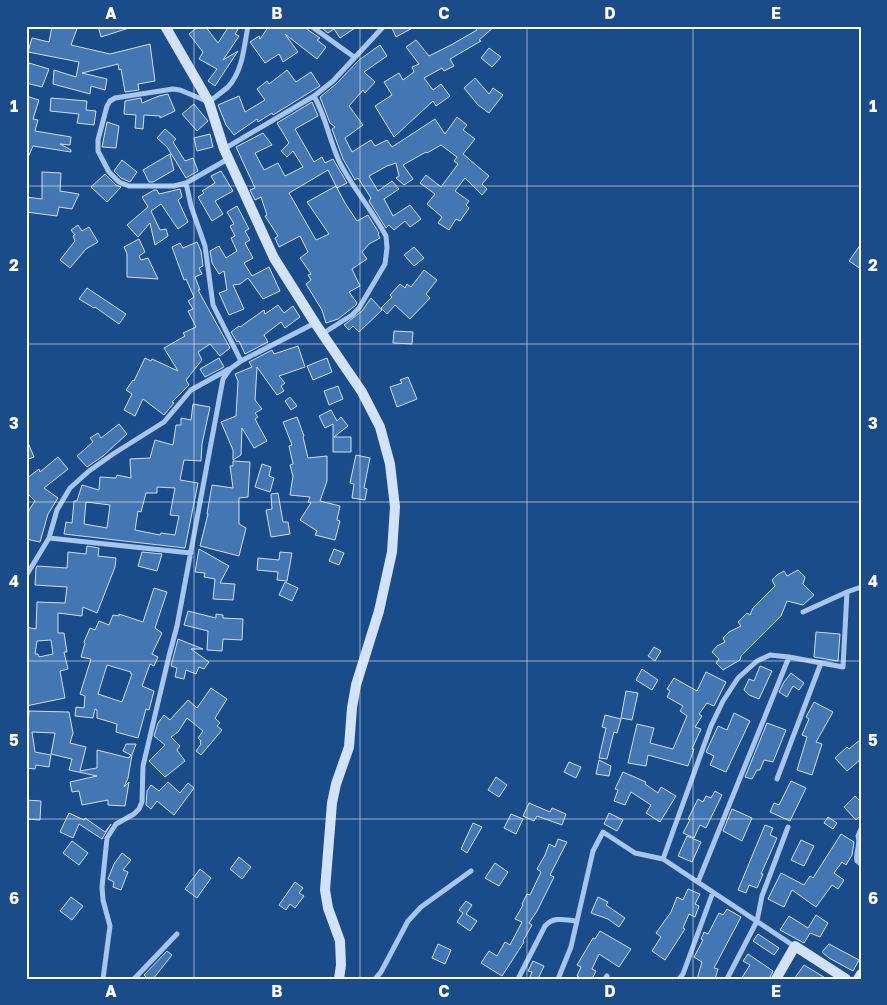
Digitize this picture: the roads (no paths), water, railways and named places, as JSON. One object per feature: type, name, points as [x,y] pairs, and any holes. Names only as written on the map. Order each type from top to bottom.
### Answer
[{"type":"street","points":[[165,26],[209,102],[226,154],[274,258],[322,334],[362,392],[380,428],[390,464],[395,507],[392,552],[379,611],[356,685],[349,747],[336,784],[332,803],[324,890],[328,908],[340,941],[342,965],[339,979]]},
{"type":"street","points":[[209,102],[228,86],[236,76],[241,62],[248,26]]},
{"type":"street","points":[[311,26],[354,57]]},
{"type":"street","points":[[209,102],[173,88],[115,98],[107,106],[98,140],[98,152],[109,172],[119,182],[129,186],[174,186],[186,184],[226,154],[314,96],[333,81],[384,26]]},
{"type":"street","points":[[314,96],[324,114],[328,133],[339,162],[375,216],[386,236],[388,248],[384,264],[359,308],[352,315],[322,334]]},
{"type":"street","points":[[186,184],[191,206],[205,246],[213,305],[240,361]]},
{"type":"street","points":[[26,576],[49,538],[57,510],[70,488],[113,454],[164,422],[191,390],[230,369],[240,361],[315,323]]},
{"type":"street","points":[[103,979],[110,926],[103,900],[102,887],[107,838],[116,824],[134,814],[142,802],[143,766],[177,626],[223,379],[230,369]]},
{"type":"street","points":[[49,538],[191,553]]},
{"type":"street","points":[[803,612],[847,592],[861,588]]},
{"type":"street","points":[[663,860],[710,726],[722,701],[738,678],[757,661],[770,655],[843,667],[847,592]]},
{"type":"street","points":[[698,882],[789,657]]},
{"type":"street","points":[[777,779],[821,663]]},
{"type":"street","points":[[727,979],[757,921],[762,896],[788,827]]},
{"type":"street","points":[[861,829],[858,836],[859,848],[856,857],[857,861],[861,864]]},
{"type":"street","points":[[558,979],[571,947],[593,851],[603,832],[635,853],[663,860],[846,979]]},
{"type":"street","points":[[375,979],[381,972],[408,921],[421,907],[471,871]]},
{"type":"street","points":[[679,979],[713,892]]},
{"type":"street","points":[[518,979],[545,926],[550,921],[556,919],[578,921]]},
{"type":"street","points":[[134,979],[178,934]]},
{"type":"street","points":[[776,979],[795,946]]},
{"type":"street","points":[[858,979],[861,974]]}]
